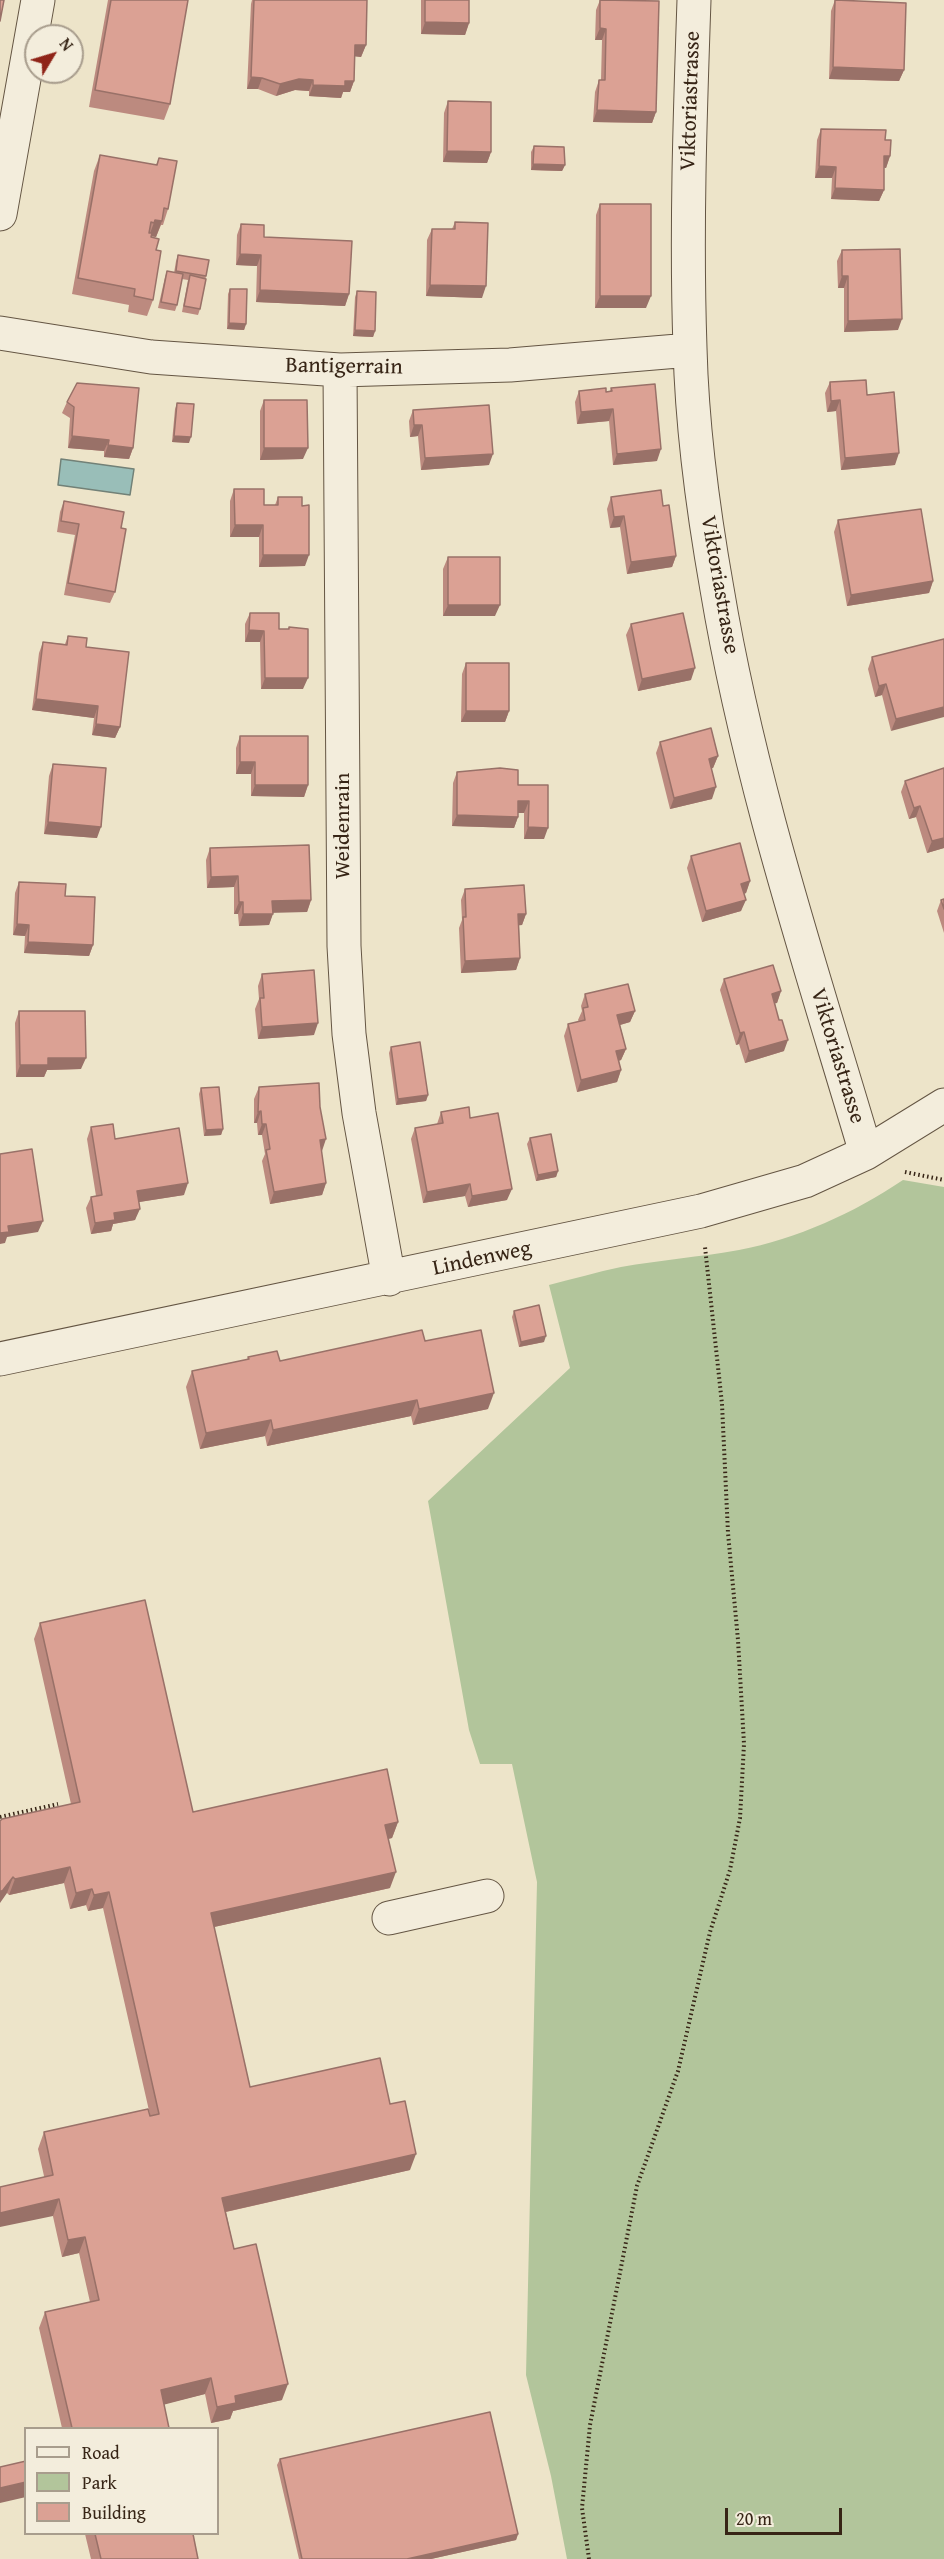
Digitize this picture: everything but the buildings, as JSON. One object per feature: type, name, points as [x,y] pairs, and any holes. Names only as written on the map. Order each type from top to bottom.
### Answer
[{"type":"street","points":[[0,214],[38,0]]},
{"type":"street","name":"Viktoriastrasse","points":[[694,0],[688,190],[690,350],[699,454],[717,588],[742,711],[776,849],[866,1153]]},
{"type":"street","name":"Bantigerrain","points":[[0,333],[151,357],[340,370],[510,365],[690,350]]},
{"type":"street","name":"Weidenrain","points":[[340,370],[346,979],[349,1034],[359,1113],[389,1279]]},
{"type":"street","name":"Lindenweg","points":[[0,1359],[389,1279],[701,1211],[805,1181],[866,1153],[944,1105]]},
{"type":"street","points":[[389,1918],[487,1896]]},
{"type":"path","points":[[588,2559],[582,2508],[590,2425],[637,2186],[678,2071],[710,1932],[730,1870],[740,1818],[744,1744],[738,1640],[728,1533],[722,1404],[701,1211]]},
{"type":"path","points":[[0,1817],[58,1804]]},
{"type":"green space","points":[[903,1180],[944,1187],[944,2559],[567,2559],[551,2476],[526,2375],[537,1882],[512,1764],[480,1764],[469,1730],[428,1501],[570,1368],[549,1285],[621,1267],[739,1250],[782,1239],[845,1214]]},
{"type":"water","points":[[61,459],[134,469],[130,495],[58,485]]}]
